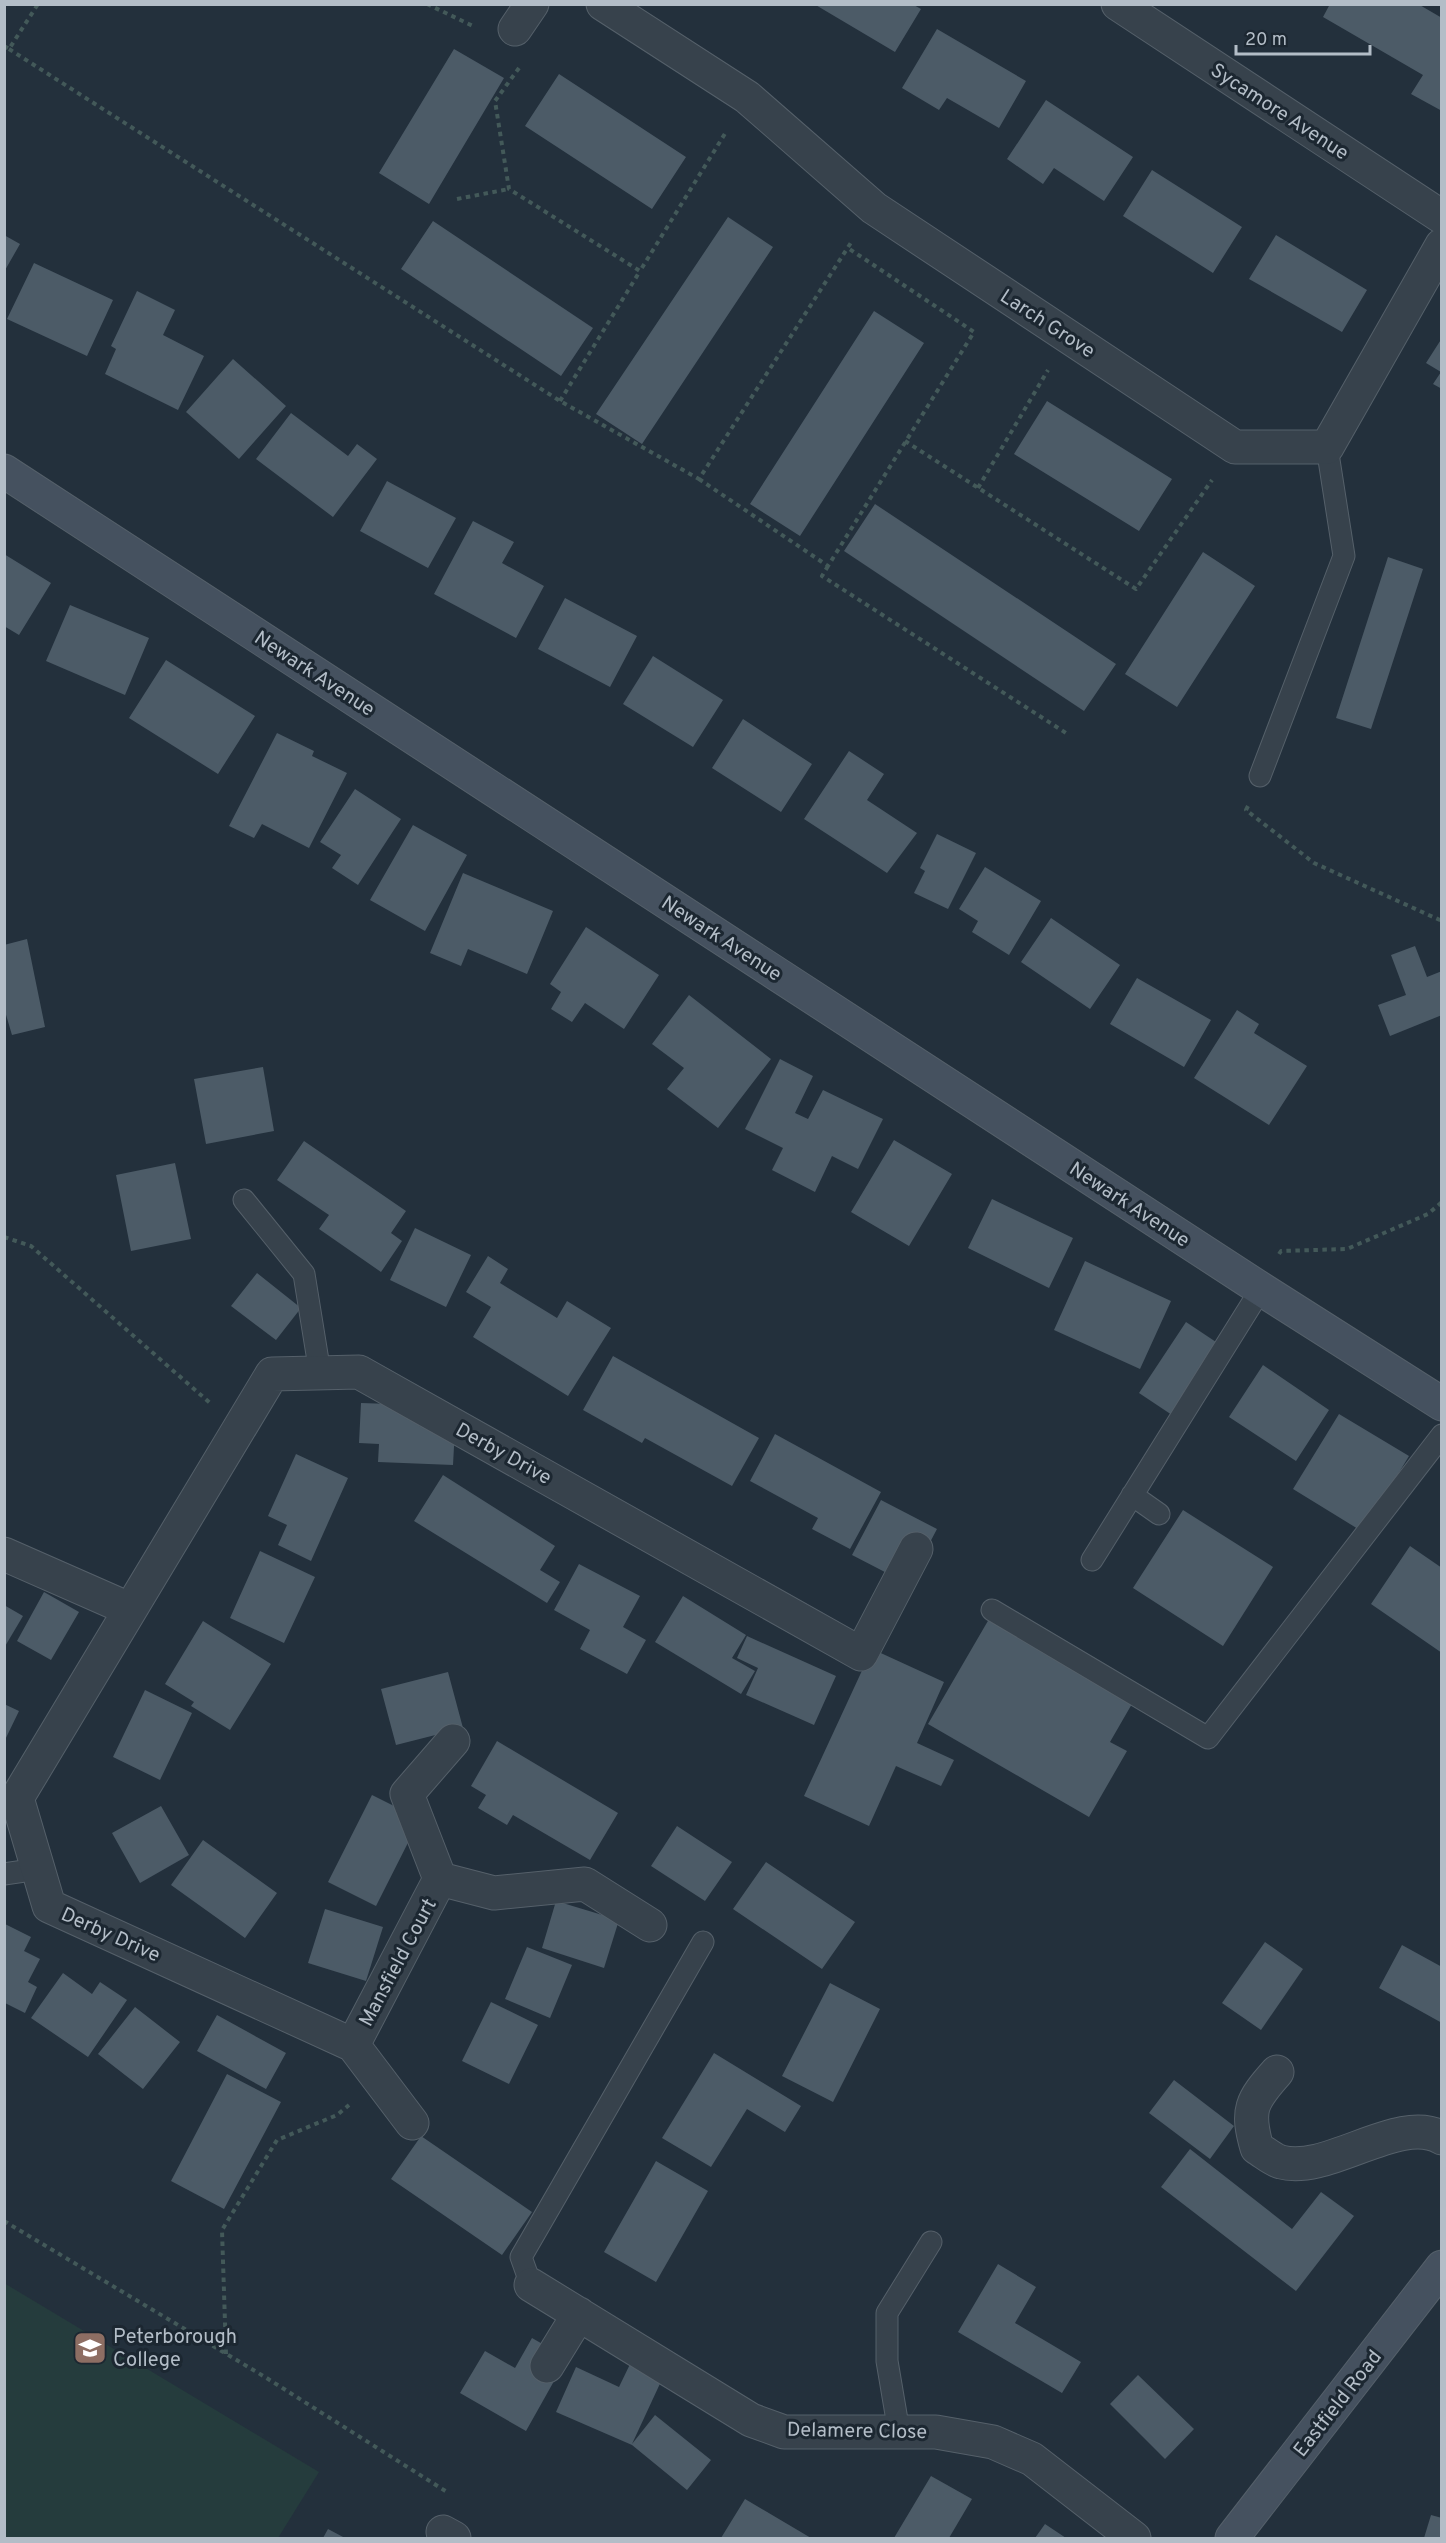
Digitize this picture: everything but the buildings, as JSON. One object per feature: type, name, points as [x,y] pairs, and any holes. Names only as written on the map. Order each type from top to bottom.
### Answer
[{"type":"street","name":"Larch Grove","points":[[603,4],[747,97],[874,208],[1235,447]]},
{"type":"street","name":"Sycamore Avenue","points":[[1118,4],[1442,217]]},
{"type":"street","points":[[1235,447],[1327,447],[1442,244]]},
{"type":"street","name":"Newark Avenue","points":[[4,471],[1261,1289],[1441,1401]]},
{"type":"street","name":"Derby Drive","points":[[412,2123],[353,2045],[49,1906],[17,1798],[272,1374],[359,1372],[861,1654],[916,1549]]},
{"type":"street","points":[[4,1554],[129,1609]]},
{"type":"street","name":"Mansfield Court","points":[[353,2045],[440,1879],[407,1794],[453,1741]]},
{"type":"street","name":"Mansfield Court","points":[[440,1879],[494,1893],[585,1884],[650,1925]]},
{"type":"street","points":[[1276,2072],[1255,2096],[1250,2124],[1257,2148],[1281,2162],[1314,2161],[1404,2133],[1432,2133],[1442,2139]]},
{"type":"street","name":"Eastfield Road","points":[[1232,2538],[1442,2267]]},
{"type":"street","name":"Delamere Close","points":[[531,2285],[751,2420],[784,2432],[936,2432],[993,2442],[1032,2459],[1134,2538]]},
{"type":"street","points":[[547,2366],[579,2314]]},
{"type":"lane","points":[[1260,776],[1344,556],[1327,447]]},
{"type":"lane","points":[[244,1200],[304,1274],[320,1373]]},
{"type":"lane","points":[[1092,1560],[1261,1289]]},
{"type":"lane","points":[[992,1610],[1208,1738],[1442,1435]]},
{"type":"lane","points":[[1132,1495],[1159,1514]]},
{"type":"lane","points":[[4,1874],[38,1869]]},
{"type":"lane","points":[[531,2285],[521,2257],[703,1942]]},
{"type":"lane","points":[[899,2432],[887,2361],[887,2313],[931,2242]]},
{"type":"path","points":[[38,4],[7,47],[560,401],[699,479],[828,566]]},
{"type":"path","points":[[427,4],[480,29]]},
{"type":"path","points":[[509,189],[495,101],[523,63]]},
{"type":"path","points":[[560,401],[747,97]]},
{"type":"path","points":[[458,199],[509,189],[640,272]]},
{"type":"path","points":[[699,479],[874,208]]},
{"type":"path","points":[[848,248],[974,332],[822,576],[1066,733]]},
{"type":"path","points":[[978,488],[1068,337]]},
{"type":"path","points":[[905,441],[1136,589],[1235,447]]},
{"type":"path","points":[[1260,776],[1246,810],[1314,863],[1442,921]]},
{"type":"path","points":[[1281,1251],[1347,1250],[1428,1214],[1442,1202]]},
{"type":"path","points":[[4,1237],[32,1246],[239,1428]]},
{"type":"path","points":[[226,2354],[222,2230],[278,2140],[337,2115],[380,2080]]},
{"type":"path","points":[[4,2221],[226,2354],[465,2503],[448,2535]]},
{"type":"green space","name":"Peterborough College","points":[[4,2283],[319,2472],[278,2538],[5,2538]]},
{"type":"place","name":"Peterborough College","points":[[90,2348]]}]
